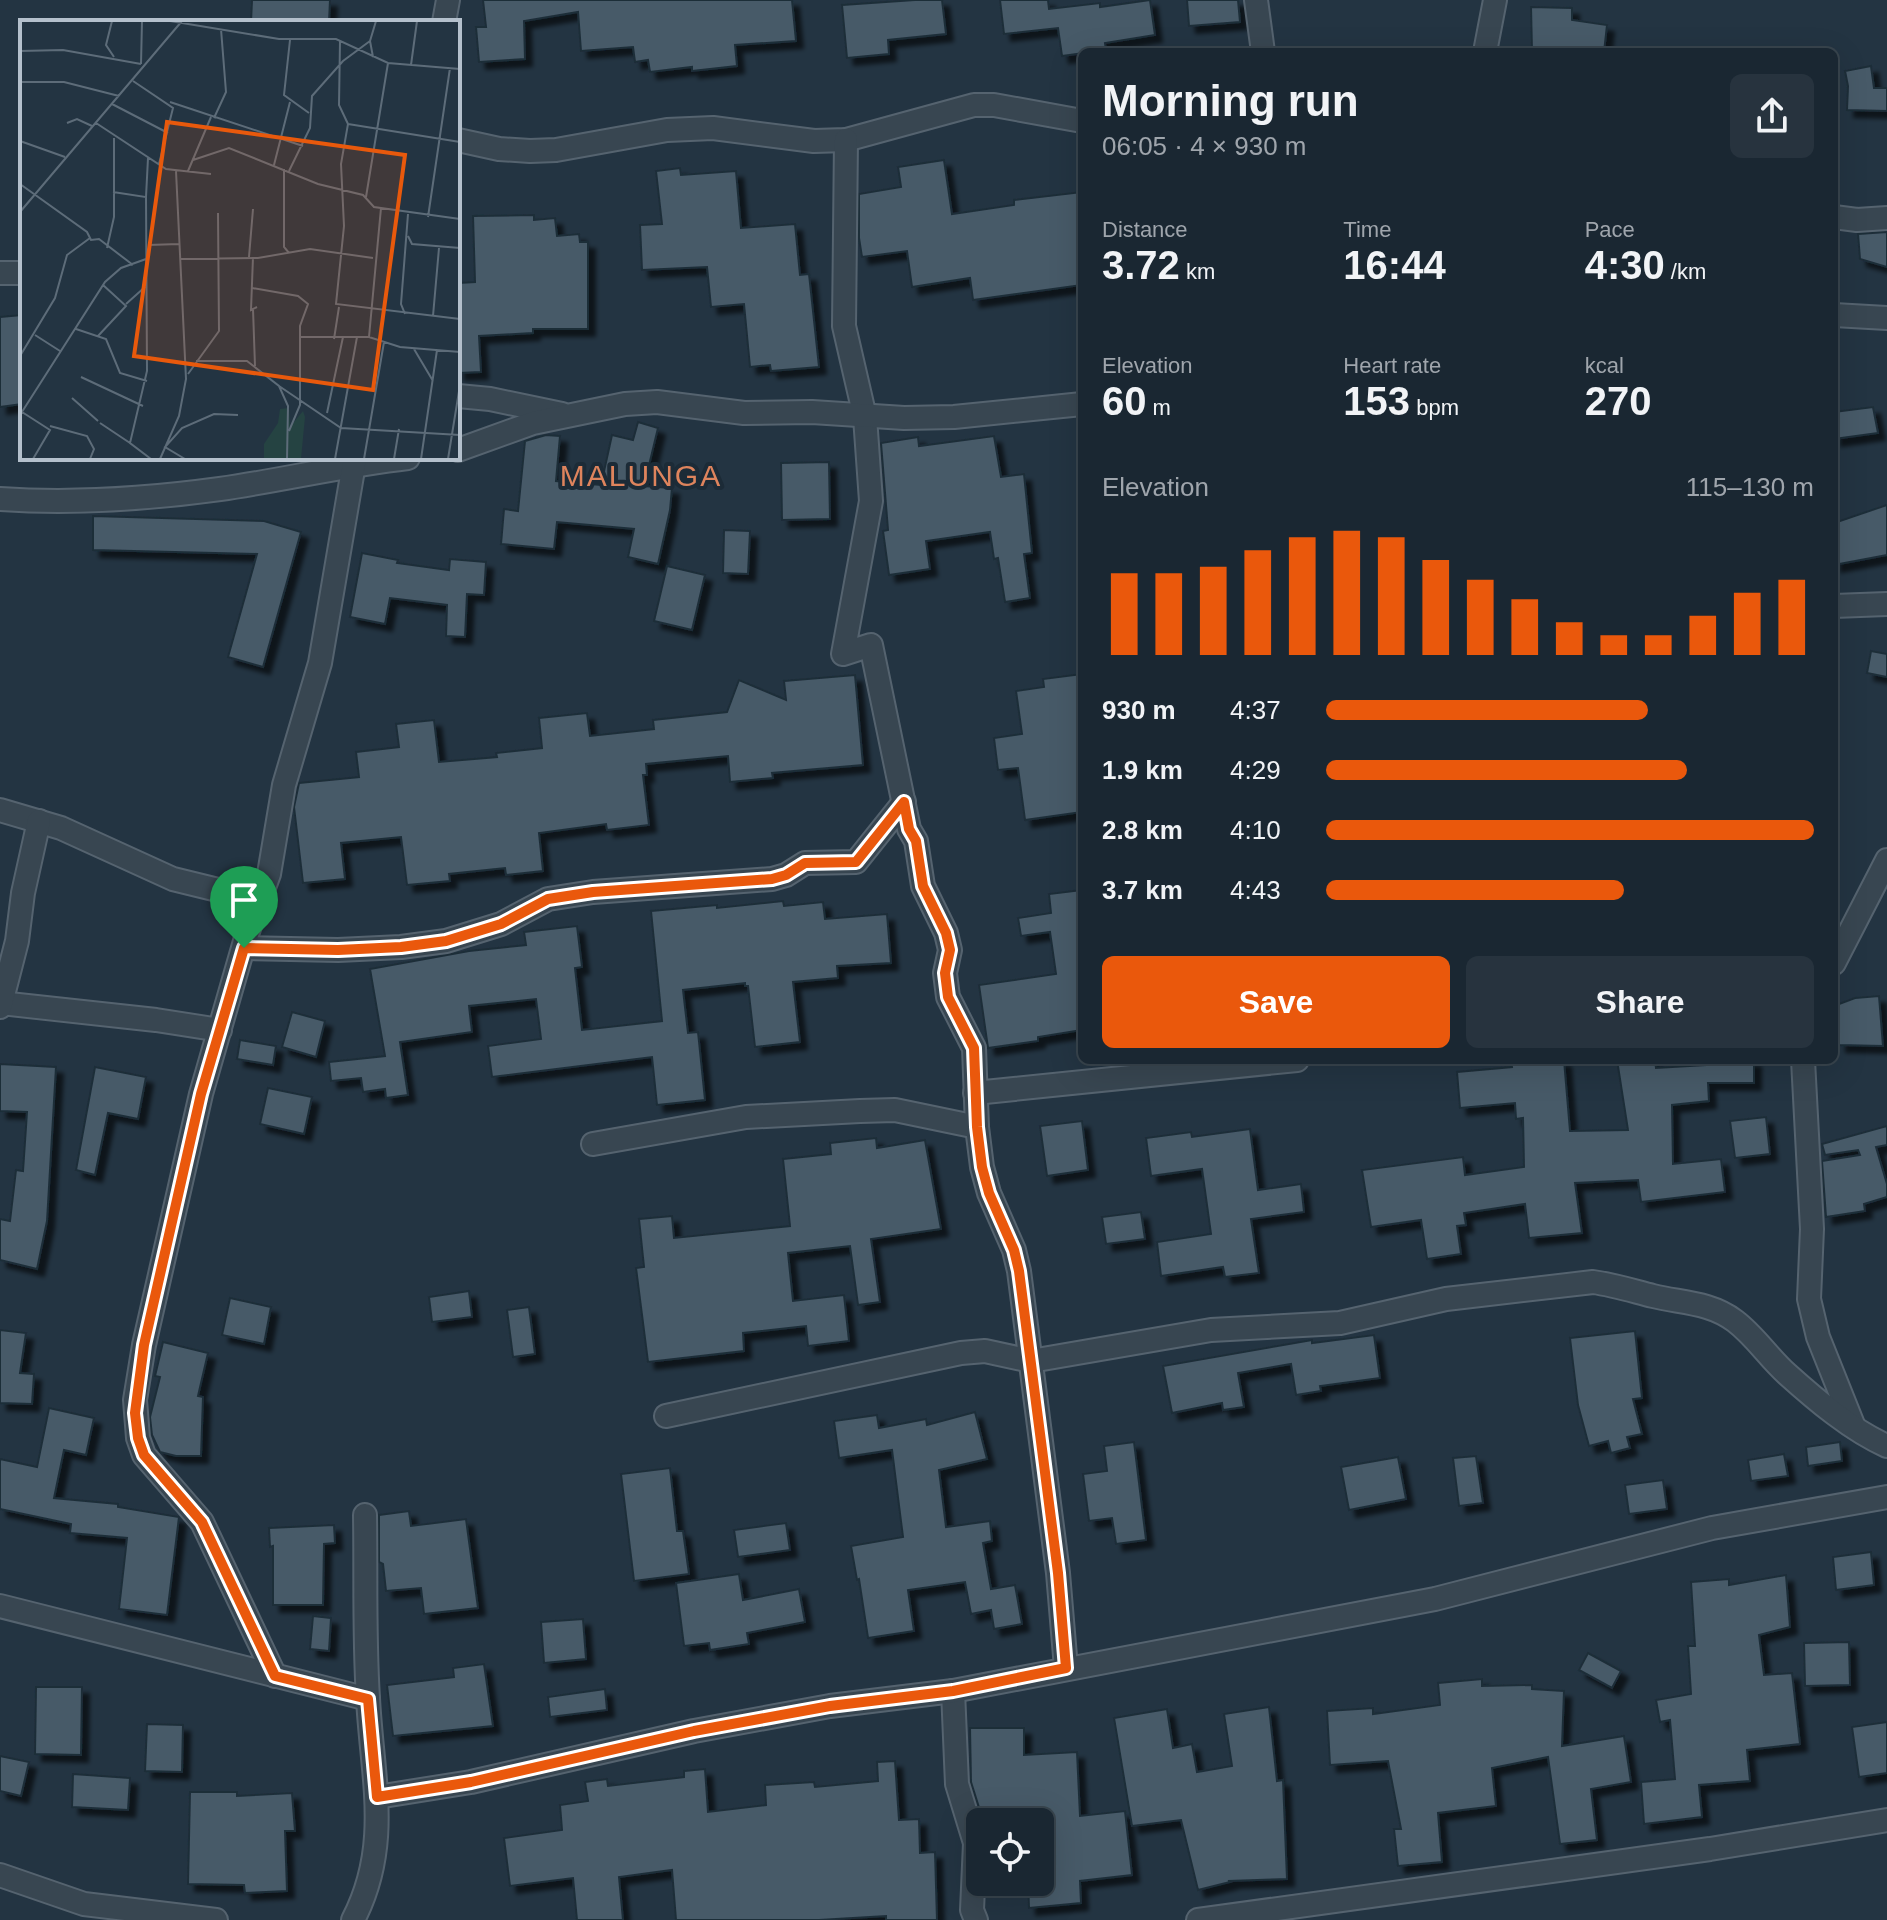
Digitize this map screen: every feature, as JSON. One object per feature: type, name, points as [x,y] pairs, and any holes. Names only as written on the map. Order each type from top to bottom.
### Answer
[{"type":"street","points":[[444,20],[448,0]]},
{"type":"street","points":[[1256,0],[1262,48]]},
{"type":"street","points":[[1486,48],[1495,0]]},
{"type":"street","points":[[460,140],[499,149],[543,151],[667,130],[713,128],[814,141],[846,140],[974,105],[994,105],[1078,120]]},
{"type":"street","points":[[846,140],[844,326],[865,417],[871,501],[843,654],[871,645],[909,829],[916,841],[923,886],[946,933],[950,955],[946,985],[951,1004],[974,1048],[982,1167],[989,1193],[1014,1250],[1031,1361],[1058,1573],[1066,1668]]},
{"type":"street","points":[[1838,218],[1887,218]]},
{"type":"street","points":[[1838,315],[1887,318]]},
{"type":"street","points":[[460,396],[571,415]]},
{"type":"street","points":[[460,449],[533,423],[625,404],[657,402],[744,413],[812,412],[865,417],[954,417],[1078,404]]},
{"type":"street","points":[[0,499],[139,498],[222,488],[354,461],[320,663],[284,785],[269,874],[201,1094],[144,1345],[135,1413],[144,1455],[202,1522],[275,1676]]},
{"type":"street","points":[[1838,606],[1887,604]]},
{"type":"street","points":[[244,948],[338,950],[446,941],[501,924],[548,899],[593,892],[772,879],[786,875],[805,863],[856,862],[904,802]]},
{"type":"street","points":[[0,810],[39,821],[173,879],[226,892],[258,904]]},
{"type":"street","points":[[39,821],[23,893],[17,941],[0,1004],[156,1020],[220,1030]]},
{"type":"street","points":[[1838,953],[1887,860]]},
{"type":"street","points":[[975,1093],[1218,1064]]},
{"type":"street","points":[[1803,1064],[1812,1229],[1809,1299],[1818,1337],[1854,1427]]},
{"type":"street","points":[[593,1144],[746,1117],[860,1111],[895,1110],[977,1127]]},
{"type":"street","points":[[666,1416],[961,1353],[985,1351],[1031,1361],[1211,1330],[1340,1323],[1446,1299],[1593,1282],[1616,1285],[1656,1297],[1691,1301],[1733,1319],[1785,1373],[1854,1427],[1887,1446]]},
{"type":"street","points":[[377,1797],[471,1782],[739,1722],[842,1704],[953,1691],[1435,1599],[1712,1528],[1887,1497]]},
{"type":"street","points":[[353,1920],[370,1878],[378,1837],[368,1699],[365,1515]]},
{"type":"street","points":[[0,1606],[368,1699]]},
{"type":"street","points":[[953,1691],[957,1784],[975,1843],[972,1910],[976,1920]]},
{"type":"street","points":[[1198,1920],[1701,1850],[1887,1820]]},
{"type":"street","points":[[0,1875],[21,1880],[81,1912],[216,1920]]},
{"type":"street","points":[[1317,1903],[1340,1920]]},
{"type":"building","points":[[252,0],[330,0],[329,20],[251,20]]},
{"type":"building","points":[[483,0],[792,0],[796,41],[735,45],[737,66],[650,72],[648,60],[635,62],[633,47],[581,51],[578,12],[524,21],[525,59],[479,62],[476,27],[486,27]]},
{"type":"building","points":[[942,0],[946,34],[888,40],[889,54],[847,58],[842,5]]},
{"type":"building","points":[[1000,0],[1048,0],[1049,9],[1100,3],[1100,7],[1150,0],[1155,35],[1105,43],[1106,48],[1078,48],[1078,54],[1062,56],[1058,28],[1004,34]]},
{"type":"building","points":[[1187,0],[1238,0],[1240,22],[1189,26]]},
{"type":"building","points":[[1531,7],[1572,8],[1572,20],[1607,25],[1604,48],[1532,48]]},
{"type":"building","points":[[1871,66],[1874,88],[1887,88],[1887,111],[1847,110],[1845,71]]},
{"type":"building","points":[[944,160],[952,214],[1014,205],[1014,200],[1078,192],[1078,286],[973,300],[970,278],[912,287],[907,251],[862,257],[859,194],[901,187],[898,167]]},
{"type":"building","points":[[680,168],[681,175],[736,171],[741,228],[795,224],[800,275],[809,274],[819,367],[771,371],[770,365],[750,367],[744,304],[711,307],[707,267],[642,270],[640,225],[662,224],[656,171]]},
{"type":"building","points":[[534,215],[534,220],[555,218],[557,236],[579,234],[580,242],[588,242],[588,329],[533,329],[533,333],[479,336],[481,372],[460,373],[460,283],[475,282],[473,216]]},
{"type":"building","points":[[1887,232],[1887,267],[1860,259],[1858,234]]},
{"type":"building","points":[[20,315],[20,404],[0,407],[0,317]]},
{"type":"building","points":[[1873,407],[1878,433],[1838,438],[1838,411]]},
{"type":"building","points":[[638,422],[658,428],[644,486],[672,488],[658,564],[628,557],[634,529],[557,522],[554,549],[501,544],[504,509],[518,511],[525,441],[546,435],[560,436],[556,481],[601,485],[612,435],[633,440]]},
{"type":"building","points":[[994,436],[1001,477],[1024,474],[1032,553],[1024,554],[1030,598],[1005,602],[990,532],[926,541],[930,569],[889,575],[883,531],[888,530],[881,443],[918,437],[919,446]]},
{"type":"building","points":[[829,462],[830,519],[782,520],[781,463]]},
{"type":"building","points":[[1887,505],[1887,555],[1838,564],[1838,522]]},
{"type":"building","points":[[93,516],[264,521],[301,532],[263,667],[228,657],[257,554],[93,550]]},
{"type":"building","points":[[724,530],[750,531],[748,574],[723,573]]},
{"type":"building","points":[[362,553],[398,560],[397,563],[449,570],[450,559],[486,562],[484,595],[467,594],[465,637],[446,636],[447,605],[390,598],[385,624],[350,617]]},
{"type":"building","points":[[667,566],[705,575],[692,630],[654,621]]},
{"type":"building","points":[[1871,651],[1887,654],[1887,677],[1867,673]]},
{"type":"building","points":[[855,675],[863,765],[772,773],[773,778],[730,782],[728,756],[646,764],[647,775],[643,775],[649,825],[607,830],[606,824],[539,833],[543,871],[506,875],[505,868],[449,874],[450,881],[407,885],[401,837],[341,843],[345,879],[303,883],[294,807],[299,783],[359,777],[356,752],[399,747],[396,724],[434,720],[439,762],[497,757],[496,753],[542,748],[539,718],[587,713],[590,736],[654,729],[653,720],[727,712],[739,680],[786,700],[784,681]]},
{"type":"building","points":[[1078,675],[1078,813],[1025,820],[1018,768],[998,770],[994,738],[1022,734],[1016,691],[1044,687],[1043,679]]},
{"type":"building","points":[[1078,890],[1078,1031],[1038,1037],[1038,1041],[988,1048],[979,985],[1056,974],[1050,932],[1021,936],[1018,918],[1051,913],[1049,894]]},
{"type":"building","points":[[783,901],[784,906],[823,902],[825,919],[887,914],[891,963],[837,966],[838,978],[793,982],[800,1042],[755,1047],[748,986],[745,983],[683,990],[688,1033],[698,1032],[705,1100],[657,1105],[652,1057],[492,1077],[488,1046],[541,1039],[536,999],[469,1006],[472,1032],[400,1042],[408,1095],[386,1098],[385,1089],[363,1092],[361,1078],[331,1081],[329,1062],[385,1056],[370,969],[469,951],[526,945],[524,932],[577,926],[582,967],[575,968],[582,1030],[662,1021],[651,911]]},
{"type":"building","points":[[1879,996],[1883,1046],[1839,1045],[1839,1004],[1855,998]]},
{"type":"building","points":[[292,1012],[325,1021],[316,1057],[282,1047]]},
{"type":"building","points":[[240,1040],[276,1046],[273,1065],[237,1059]]},
{"type":"building","points":[[0,1064],[56,1067],[47,1221],[37,1269],[0,1260],[0,1219],[10,1221],[16,1170],[23,1171],[27,1112],[0,1111]]},
{"type":"building","points":[[1512,1064],[1564,1064],[1570,1131],[1628,1130],[1618,1064],[1656,1064],[1656,1068],[1754,1064],[1754,1083],[1708,1083],[1709,1101],[1672,1105],[1673,1164],[1721,1159],[1725,1192],[1641,1202],[1638,1180],[1575,1183],[1582,1233],[1529,1238],[1525,1204],[1464,1213],[1466,1225],[1457,1226],[1461,1254],[1427,1259],[1421,1220],[1371,1227],[1362,1170],[1463,1157],[1465,1175],[1524,1167],[1523,1118],[1516,1119],[1515,1103],[1460,1108],[1457,1072],[1512,1067]]},
{"type":"building","points":[[95,1067],[146,1077],[138,1119],[108,1113],[95,1175],[76,1170]]},
{"type":"building","points":[[268,1088],[312,1097],[304,1134],[260,1124]]},
{"type":"building","points":[[1766,1117],[1770,1154],[1735,1158],[1730,1121]]},
{"type":"building","points":[[1082,1121],[1088,1170],[1047,1176],[1040,1126]]},
{"type":"building","points":[[1887,1126],[1887,1145],[1876,1147],[1887,1184],[1887,1197],[1864,1204],[1865,1211],[1826,1217],[1822,1161],[1860,1155],[1858,1150],[1825,1155],[1822,1144]]},
{"type":"building","points":[[1250,1129],[1258,1190],[1301,1184],[1304,1212],[1251,1219],[1259,1273],[1225,1277],[1223,1267],[1161,1276],[1157,1242],[1211,1234],[1202,1169],[1151,1176],[1146,1138],[1191,1132],[1192,1137]]},
{"type":"building","points":[[876,1138],[877,1148],[925,1140],[941,1229],[871,1239],[880,1302],[858,1305],[850,1246],[788,1253],[793,1301],[844,1295],[849,1341],[808,1346],[806,1326],[743,1333],[744,1351],[648,1362],[636,1268],[644,1267],[639,1219],[672,1216],[674,1238],[790,1226],[783,1159],[831,1154],[830,1143]]},
{"type":"building","points":[[1141,1212],[1145,1239],[1106,1244],[1102,1217]]},
{"type":"building","points":[[469,1291],[472,1317],[432,1322],[429,1297]]},
{"type":"building","points":[[230,1298],[271,1307],[264,1344],[222,1335]]},
{"type":"building","points":[[529,1307],[535,1354],[513,1357],[507,1310]]},
{"type":"building","points":[[0,1330],[26,1333],[20,1373],[34,1374],[32,1404],[0,1403]]},
{"type":"building","points":[[1635,1331],[1642,1398],[1633,1399],[1642,1434],[1627,1437],[1630,1448],[1611,1453],[1608,1441],[1589,1446],[1578,1405],[1570,1338]]},
{"type":"building","points":[[1374,1335],[1380,1378],[1320,1386],[1321,1391],[1296,1395],[1291,1364],[1238,1373],[1244,1407],[1223,1410],[1222,1403],[1172,1413],[1163,1366],[1312,1340],[1312,1343]]},
{"type":"building","points":[[163,1342],[208,1353],[198,1396],[203,1397],[201,1456],[176,1456],[160,1452],[152,1435],[150,1417],[160,1377],[155,1376]]},
{"type":"building","points":[[49,1408],[94,1418],[86,1455],[64,1450],[54,1498],[118,1504],[118,1507],[179,1517],[167,1615],[119,1609],[127,1538],[70,1533],[71,1524],[0,1509],[0,1459],[37,1467]]},
{"type":"building","points":[[975,1412],[987,1459],[939,1470],[946,1527],[990,1521],[992,1541],[983,1543],[991,1589],[1015,1585],[1022,1624],[994,1629],[991,1610],[971,1614],[965,1582],[908,1590],[914,1631],[868,1638],[851,1546],[903,1537],[892,1450],[839,1458],[834,1421],[877,1415],[879,1428],[926,1419],[927,1425]]},
{"type":"building","points":[[1134,1442],[1146,1540],[1116,1544],[1112,1518],[1089,1521],[1083,1474],[1107,1471],[1104,1446]]},
{"type":"building","points":[[1840,1442],[1842,1461],[1808,1466],[1806,1447]]},
{"type":"building","points":[[1784,1454],[1788,1476],[1751,1481],[1748,1460]]},
{"type":"building","points":[[1476,1456],[1483,1503],[1459,1506],[1453,1458]]},
{"type":"building","points":[[1398,1457],[1406,1499],[1349,1510],[1341,1467]]},
{"type":"building","points":[[670,1468],[677,1531],[683,1531],[689,1574],[634,1581],[621,1474]]},
{"type":"building","points":[[1663,1480],[1667,1509],[1629,1514],[1625,1485]]},
{"type":"building","points":[[409,1511],[411,1526],[466,1519],[478,1608],[424,1614],[421,1588],[386,1591],[383,1564],[379,1562],[379,1515]]},
{"type":"building","points":[[786,1523],[790,1550],[738,1557],[734,1530]]},
{"type":"building","points":[[334,1525],[335,1543],[324,1544],[323,1605],[273,1605],[273,1546],[270,1547],[269,1528]]},
{"type":"building","points":[[1871,1552],[1874,1585],[1836,1590],[1833,1557]]},
{"type":"building","points":[[739,1574],[743,1600],[799,1589],[805,1622],[747,1633],[749,1644],[710,1650],[709,1643],[684,1646],[676,1583]]},
{"type":"building","points":[[1786,1575],[1790,1627],[1759,1635],[1764,1675],[1792,1673],[1800,1744],[1747,1750],[1750,1781],[1699,1785],[1702,1817],[1644,1824],[1641,1782],[1675,1779],[1670,1720],[1660,1722],[1656,1700],[1691,1694],[1688,1646],[1695,1646],[1691,1582],[1729,1579],[1729,1585]]},
{"type":"building","points":[[313,1616],[331,1618],[329,1651],[310,1649]]},
{"type":"building","points":[[583,1619],[586,1659],[544,1663],[541,1622]]},
{"type":"building","points":[[1849,1642],[1850,1685],[1805,1686],[1804,1643]]},
{"type":"building","points":[[1588,1653],[1621,1671],[1612,1688],[1579,1670]]},
{"type":"building","points":[[484,1664],[493,1726],[393,1736],[387,1685],[454,1677],[453,1668]]},
{"type":"building","points":[[1482,1679],[1482,1686],[1532,1685],[1532,1689],[1564,1691],[1562,1746],[1624,1736],[1631,1782],[1591,1789],[1597,1840],[1560,1844],[1548,1757],[1492,1768],[1496,1806],[1438,1813],[1442,1862],[1398,1866],[1394,1829],[1401,1829],[1388,1761],[1330,1765],[1327,1711],[1373,1708],[1373,1714],[1440,1705],[1438,1683]]},
{"type":"building","points":[[36,1687],[82,1687],[81,1755],[35,1754]]},
{"type":"building","points":[[605,1689],[607,1710],[550,1717],[548,1697]]},
{"type":"building","points":[[1269,1707],[1277,1781],[1283,1780],[1287,1879],[1228,1881],[1198,1890],[1181,1820],[1132,1826],[1114,1718],[1167,1709],[1173,1748],[1192,1744],[1197,1772],[1232,1766],[1224,1714]]},
{"type":"building","points":[[1887,1722],[1887,1773],[1859,1777],[1852,1727]]},
{"type":"building","points":[[147,1724],[183,1725],[182,1772],[145,1771]]},
{"type":"building","points":[[970,1728],[1024,1728],[1024,1755],[1077,1752],[1080,1816],[1125,1811],[1132,1875],[1080,1881],[1081,1903],[1029,1908],[1029,1896],[1054,1896],[1054,1808],[979,1808],[971,1782]]},
{"type":"building","points":[[0,1756],[29,1762],[21,1796],[0,1791]]},
{"type":"building","points":[[895,1761],[899,1820],[919,1819],[920,1853],[935,1852],[937,1920],[886,1920],[886,1916],[819,1920],[676,1920],[672,1870],[619,1877],[623,1920],[577,1920],[573,1878],[510,1886],[504,1838],[562,1830],[560,1805],[588,1801],[585,1782],[607,1779],[608,1786],[684,1777],[684,1771],[705,1769],[708,1812],[766,1805],[765,1785],[814,1782],[815,1787],[878,1781],[877,1762]]},
{"type":"building","points":[[73,1774],[130,1778],[128,1810],[72,1807]]},
{"type":"building","points":[[190,1792],[237,1792],[237,1796],[292,1793],[295,1831],[285,1831],[287,1891],[245,1893],[244,1885],[188,1884]]},
{"type":"district","name":"MALUNGA","points":[[641,475]]},
{"type":"route","points":[[904,802],[909,829],[916,841],[923,886],[937,911],[950,950],[945,973],[948,997],[974,1048],[982,1167],[1019,1271],[1058,1573],[1066,1668],[953,1691],[880,1698],[694,1731],[471,1782],[377,1797],[368,1699],[275,1676],[202,1522],[152,1466],[138,1438],[135,1400],[144,1345],[201,1094],[244,948],[338,950],[446,941],[501,924],[548,899],[593,892],[772,879],[786,875],[805,863],[856,862],[904,802]]}]
